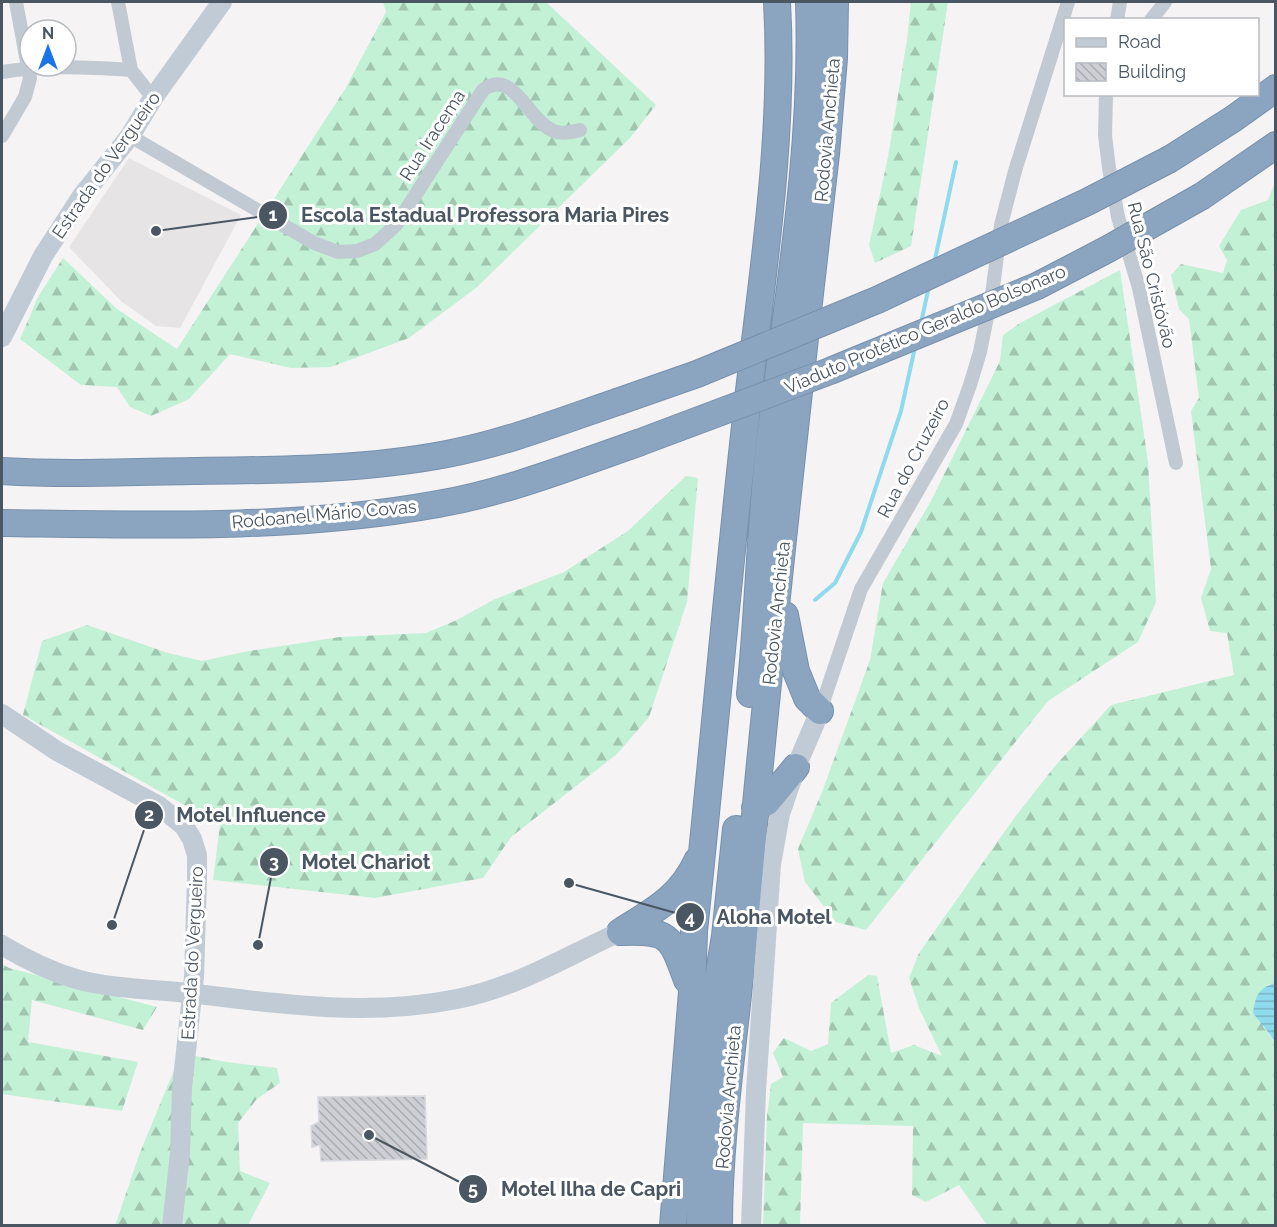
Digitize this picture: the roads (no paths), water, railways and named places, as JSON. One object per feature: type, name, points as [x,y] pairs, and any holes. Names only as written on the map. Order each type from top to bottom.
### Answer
[{"type":"highway","points":[[673,1226],[692,992],[694,931],[775,151],[779,39],[777,2]]},
{"type":"highway","name":"Rodovia Anchieta","points":[[700,1226],[701,1155],[713,1010],[725,936],[754,662],[771,434],[801,189],[808,104],[810,2]]},
{"type":"highway","name":"Rodovia Anchieta","points":[[719,1226],[723,1126],[744,937],[767,808],[782,566],[826,153],[834,58],[835,2]]},
{"type":"highway","points":[[2,471],[227,471],[313,468],[447,454],[504,440],[697,374],[877,300],[1087,202],[1170,159],[1233,119],[1275,88]]},
{"type":"highway","name":"Viaduto Protético Geraldo Bolsonaro","points":[[638,443],[830,371],[1037,286],[1108,249],[1202,195],[1275,145]]},
{"type":"highway","name":"Rodoanel Mário Covas","points":[[2,523],[285,521],[376,513],[438,504],[514,487],[638,443]]},
{"type":"highway","points":[[782,566],[784,614],[796,671],[807,698],[820,711]]},
{"type":"highway","points":[[767,808],[796,767]]},
{"type":"highway","points":[[709,780],[714,829],[709,982],[713,1010]]},
{"type":"highway","points":[[621,932],[675,895],[692,873],[702,850]]},
{"type":"highway","points":[[621,932],[655,932],[668,939],[675,946],[692,992]]},
{"type":"street","points":[[16,2],[19,18]]},
{"type":"street","points":[[118,2],[131,70],[153,98]]},
{"type":"street","name":"Estrada do Vergueiro","points":[[2,337],[43,256],[82,196],[130,136],[153,98],[222,2]]},
{"type":"street","name":"Rua do Cruzeiro","points":[[820,711],[861,589],[956,424],[970,385],[980,352],[993,287],[1001,225],[1015,171],[1067,2]]},
{"type":"street","points":[[1117,18],[1120,2]]},
{"type":"street","points":[[1153,18],[1165,2]]},
{"type":"street","points":[[78,67],[131,70]]},
{"type":"street","points":[[2,72],[18,69]]},
{"type":"street","points":[[2,136],[25,97],[30,78]]},
{"type":"street","name":"Rua Iracema","points":[[130,136],[314,243],[338,252],[357,251],[375,244],[396,225],[483,90],[490,85],[500,84],[510,87],[546,128],[568,133],[580,130]]},
{"type":"street","name":"Rua São Cristóvão","points":[[1106,96],[1107,155],[1118,217],[1139,288],[1176,463]]},
{"type":"street","points":[[1105,120],[1115,96]]},
{"type":"street","points":[[796,767],[820,711]]},
{"type":"street","name":"Estrada do Vergueiro","points":[[2,714],[57,751],[159,806],[184,826],[192,839],[197,855],[194,977],[182,1088],[180,1153],[172,1226]]},
{"type":"street","points":[[751,1226],[756,1091],[771,864],[767,808]]},
{"type":"street","points":[[2,945],[35,963],[77,979],[104,985],[232,999],[351,1008],[408,1007],[459,999],[503,985],[544,970],[621,932]]},
{"type":"water","points":[[1276,983],[1275,1041],[1253,1013],[1261,990]]},
{"type":"waterway","points":[[934,264],[956,162]]},
{"type":"waterway","points":[[921,323],[929,286]]},
{"type":"waterway","points":[[815,600],[835,583],[861,532],[901,411],[915,347]]},
{"type":"place","name":"Escola Estadual Professora Maria Pires","points":[[156,231]]},
{"type":"place","name":"Aloha Motel","points":[[569,883]]},
{"type":"place","name":"Motel Influence","points":[[112,925]]},
{"type":"place","name":"Motel Chariot","points":[[258,945]]},
{"type":"place","name":"Motel Ilha de Capri","points":[[369,1135]]}]
